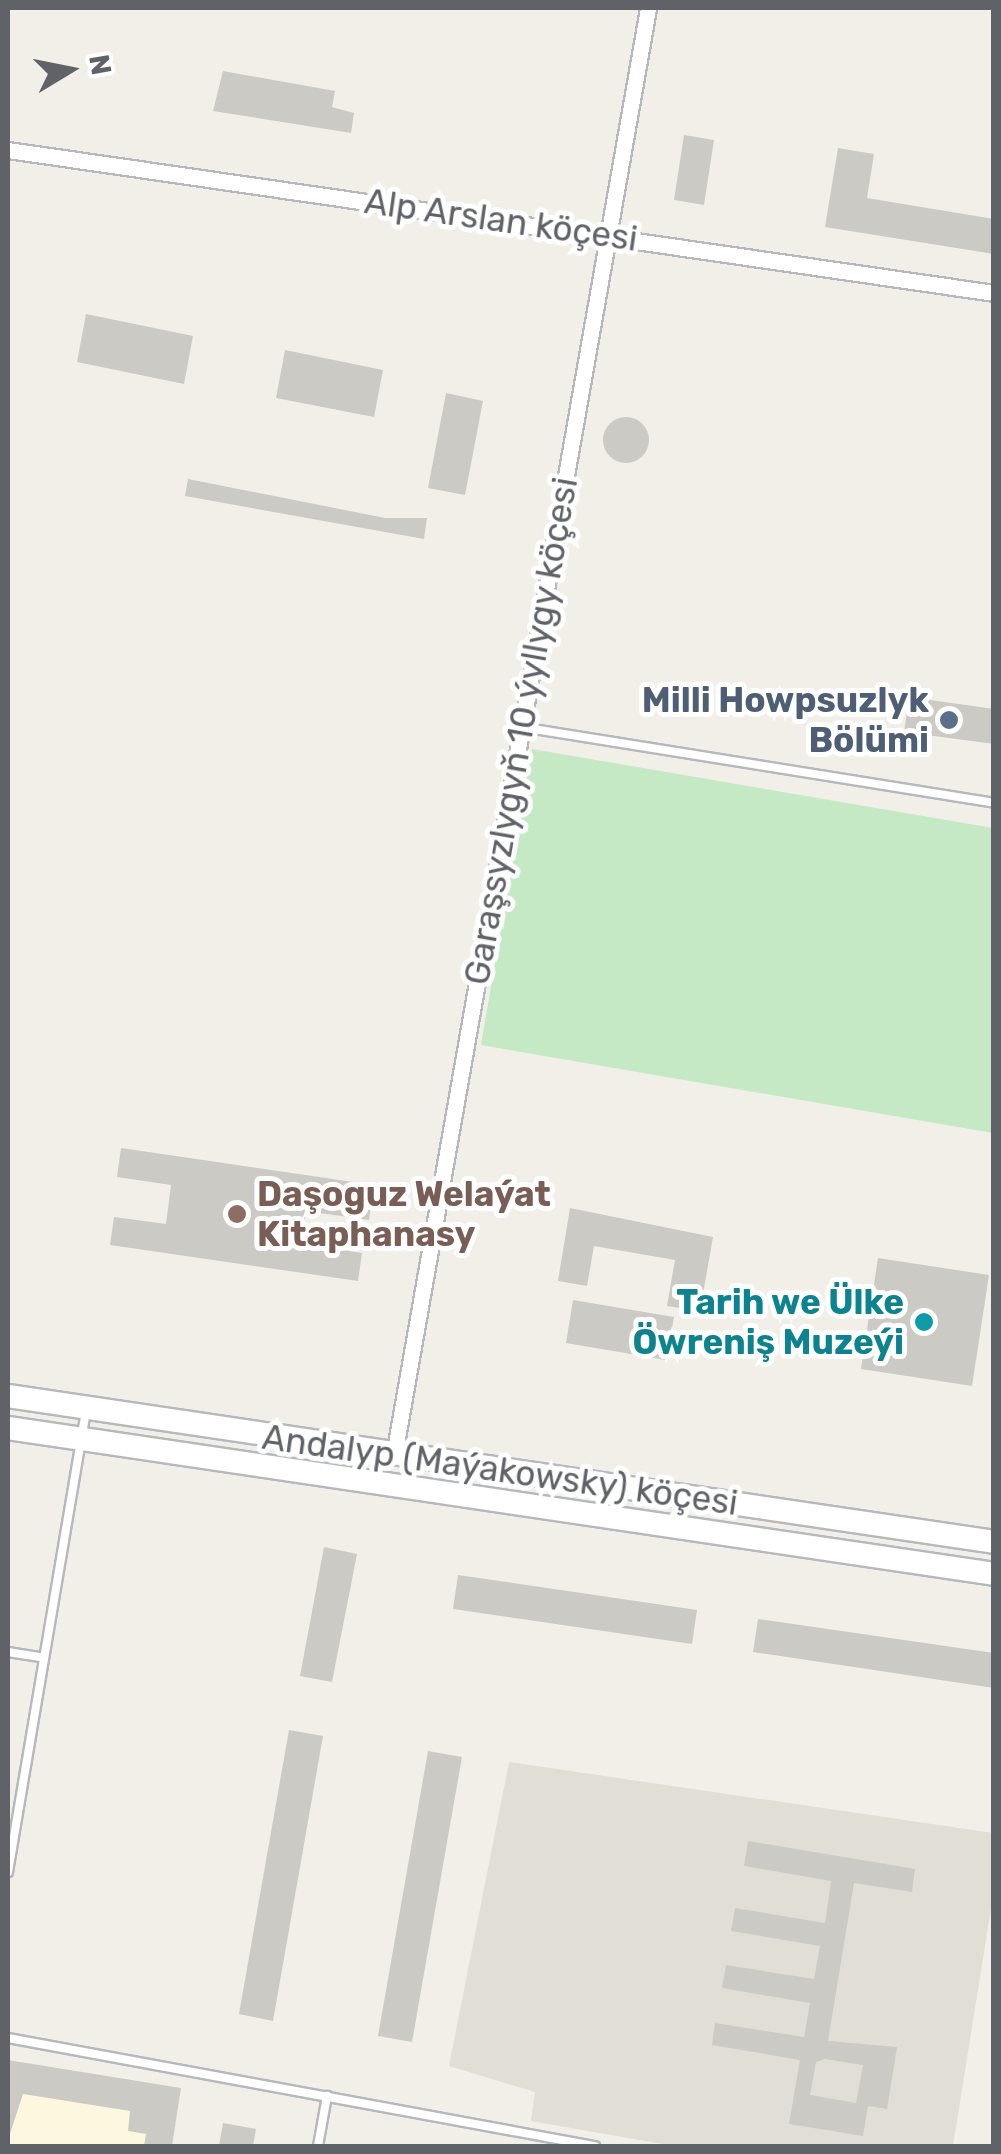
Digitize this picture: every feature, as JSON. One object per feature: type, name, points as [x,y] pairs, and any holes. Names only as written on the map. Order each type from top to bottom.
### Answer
[{"type":"main road","name":"Andalyp (Maýakowsky) köçesi","points":[[8,1396],[994,1542]]},
{"type":"main road","name":"Andalyp (Maýakowsky) köçesi","points":[[8,1428],[994,1574]]},
{"type":"street","name":"Garaşsyzlygyň 10 ýyllygy köçesi","points":[[394,1455],[648,8]]},
{"type":"street","name":"Alp Arslan köçesi","points":[[8,150],[994,293]]},
{"type":"lane","points":[[522,728],[994,803]]},
{"type":"lane","points":[[8,1872],[87,1408]]},
{"type":"lane","points":[[8,1652],[44,1658]]},
{"type":"lane","points":[[8,2038],[596,2146]]},
{"type":"lane","points":[[318,2146],[327,2096]]},
{"type":"shaded area","points":[[509,1762],[993,1833],[993,1896],[953,2146],[674,2146],[531,2121],[535,2092],[449,2066]]},
{"type":"shaded area","points":[[8,2060],[181,2088],[172,2146],[8,2146]]},
{"type":"green space","points":[[532,749],[993,828],[993,1133],[481,1045]]},
{"type":"building","points":[[223,71],[335,91],[332,107],[354,113],[351,133],[213,111]]},
{"type":"building","points":[[684,135],[714,140],[704,205],[674,200]]},
{"type":"building","points":[[838,148],[874,154],[867,198],[994,219],[994,254],[825,227]]},
{"type":"building","points":[[86,314],[193,336],[184,384],[77,362]]},
{"type":"building","points":[[285,350],[383,370],[374,417],[276,398]]},
{"type":"building","points":[[446,393],[483,401],[465,495],[428,488]]},
{"type":"building","points":[[626,417],[642,424],[649,440],[642,456],[626,463],[610,456],[603,440],[610,424]]},
{"type":"building","points":[[188,479],[385,518],[427,518],[424,539],[185,496]]},
{"type":"building","name":"Milli Howpsuzlyk Bölümi","points":[[909,697],[994,709],[994,744],[904,732]]},
{"type":"building","name":"Daşoguz Welaýat Kitaphanasy","points":[[121,1148],[374,1185],[369,1220],[306,1211],[302,1244],[362,1253],[358,1281],[110,1245],[114,1217],[166,1224],[171,1185],[117,1177]]},
{"type":"building","points":[[570,1208],[713,1237],[700,1311],[667,1306],[675,1260],[594,1246],[587,1286],[558,1281]]},
{"type":"building","name":"Tarih we Ülke Öwreniş Muzeýi","points":[[878,1258],[989,1275],[972,1386],[861,1369]]},
{"type":"building","points":[[573,1300],[674,1317],[666,1360],[566,1343]]},
{"type":"building","points":[[324,1547],[357,1554],[332,1682],[300,1676]]},
{"type":"building","points":[[458,1575],[697,1610],[692,1644],[453,1609]]},
{"type":"building","points":[[758,1619],[994,1653],[994,1688],[753,1652]]},
{"type":"building","points":[[289,1730],[323,1736],[273,2021],[239,2014]]},
{"type":"building","points":[[428,1751],[462,1757],[412,2042],[378,2036]]},
{"type":"building","points":[[748,1841],[915,1869],[912,1892],[854,1883],[828,2041],[897,2047],[887,2109],[868,2106],[863,2136],[789,2124],[800,2060],[712,2045],[715,2023],[804,2037],[810,2003],[722,1988],[726,1965],[814,1979],[820,1946],[731,1931],[735,1908],[825,1923],[831,1881],[744,1866]],"holes":[[[825,2059],[863,2065],[856,2103],[810,2095],[816,2062]]]},
{"type":"building","points":[[8,2060],[181,2088],[172,2146],[144,2146],[146,2134],[128,2131],[130,2111],[23,2094],[8,2140]]},
{"type":"building","points":[[223,2123],[256,2129],[253,2146],[219,2146]]},
{"type":"place","name":"Milli Howpsuzlyk Bölümi","points":[[949,720]]},
{"type":"place","name":"Daşoguz Welaýat Kitaphanasy","points":[[237,1214]]},
{"type":"place","name":"Tarih we Ülke Öwreniş Muzeýi","points":[[924,1322]]}]
